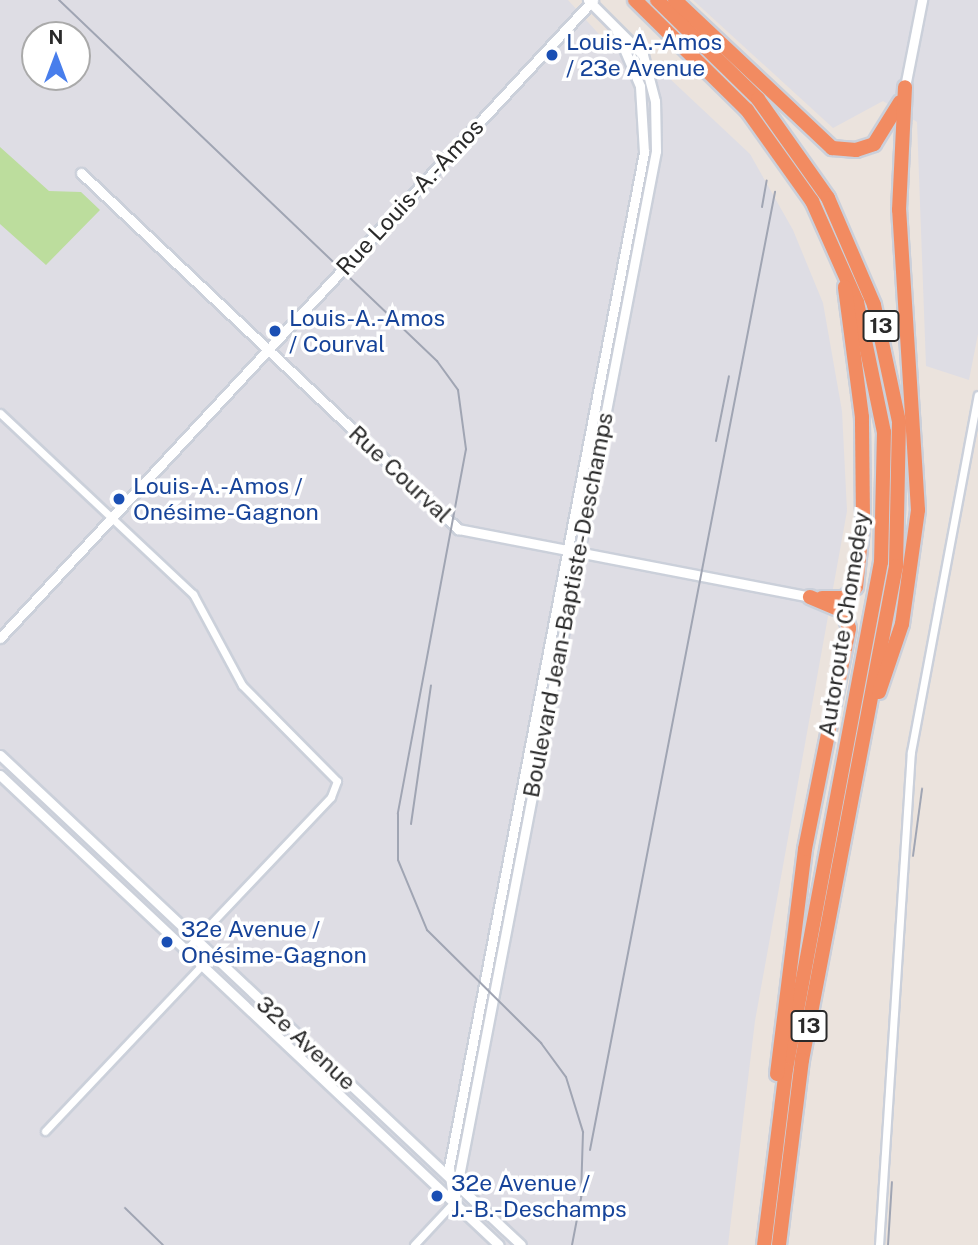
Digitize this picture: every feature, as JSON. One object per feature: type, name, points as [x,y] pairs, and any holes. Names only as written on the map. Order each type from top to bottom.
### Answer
[{"type":"highway","name":"Autoroute Chomedey","points":[[635,0],[770,138],[842,262],[878,387],[885,530],[770,1172],[764,1245]]},
{"type":"highway","name":"Autoroute Chomedey","points":[[657,0],[740,79],[801,155],[846,233],[880,323],[897,408],[902,497],[894,579],[800,1072],[779,1245]]},
{"type":"highway","points":[[675,0],[832,148],[856,150],[879,140],[905,87]]},
{"type":"highway","points":[[867,723],[897,646],[917,520],[899,210],[905,87]]},
{"type":"highway","points":[[810,597],[852,593],[861,548],[862,417],[842,262]]},
{"type":"highway","points":[[770,1172],[804,861],[849,628],[843,611],[810,597]]},
{"type":"street","points":[[905,87],[922,0]]},
{"type":"street","name":"Boulevard Jean-Baptiste-Deschamps","points":[[454,1202],[657,143],[645,60],[591,1]]},
{"type":"street","name":"Rue Louis-A.-Amos","points":[[0,638],[591,1]]},
{"type":"street","name":"Boulevard Jean-Baptiste-Deschamps","points":[[454,1202],[447,1176],[645,143],[640,86],[610,22]]},
{"type":"street","name":"Rue Courval","points":[[81,173],[458,529],[810,597]]},
{"type":"street","points":[[879,1245],[911,752],[978,395]]},
{"type":"street","points":[[0,413],[193,594],[242,685],[337,780],[331,797],[186,950]]},
{"type":"street","points":[[545,671],[555,673]]},
{"type":"street","name":"32e Avenue","points":[[0,755],[521,1245]]},
{"type":"street","name":"32e Avenue","points":[[0,775],[499,1245]]},
{"type":"street","points":[[45,1131],[202,965]]},
{"type":"street","points":[[478,1013],[489,1015]]},
{"type":"street","points":[[414,1245],[454,1202]]},
{"type":"shaded area","points":[[0,0],[568,0],[606,42],[668,77],[750,154],[793,230],[823,303],[842,411],[847,511],[755,1021],[728,1245],[0,1245]]},
{"type":"shaded area","points":[[693,0],[978,0],[978,334],[969,380],[926,366],[917,122],[883,101],[833,128]]},
{"type":"green space","points":[[0,147],[49,191],[81,192],[100,210],[46,265],[0,224]]},
{"type":"railway","points":[[59,0],[437,361],[458,390],[466,449],[398,814],[398,860],[427,930],[541,1043],[566,1077],[583,1132],[581,1197]]},
{"type":"railway","points":[[762,207],[767,180]]},
{"type":"railway","points":[[590,1150],[775,192]]},
{"type":"railway","points":[[716,441],[729,376]]},
{"type":"railway","points":[[411,824],[431,685]]},
{"type":"railway","points":[[913,856],[922,789]]},
{"type":"railway","points":[[888,1245],[892,1182]]},
{"type":"railway","points":[[572,1245],[583,1188]]},
{"type":"railway","points":[[125,1208],[163,1245]]},
{"type":"place","name":"Louis-A.-Amos / 23e Avenue","points":[[552,55]]},
{"type":"place","name":"Louis-A.-Amos / Courval","points":[[275,331]]},
{"type":"place","name":"Louis-A.-Amos / Onésime-Gagnon","points":[[119,499]]},
{"type":"place","name":"32e Avenue / Onésime-Gagnon","points":[[167,942]]},
{"type":"place","name":"32e Avenue / J.-B.-Deschamps","points":[[437,1196]]}]
